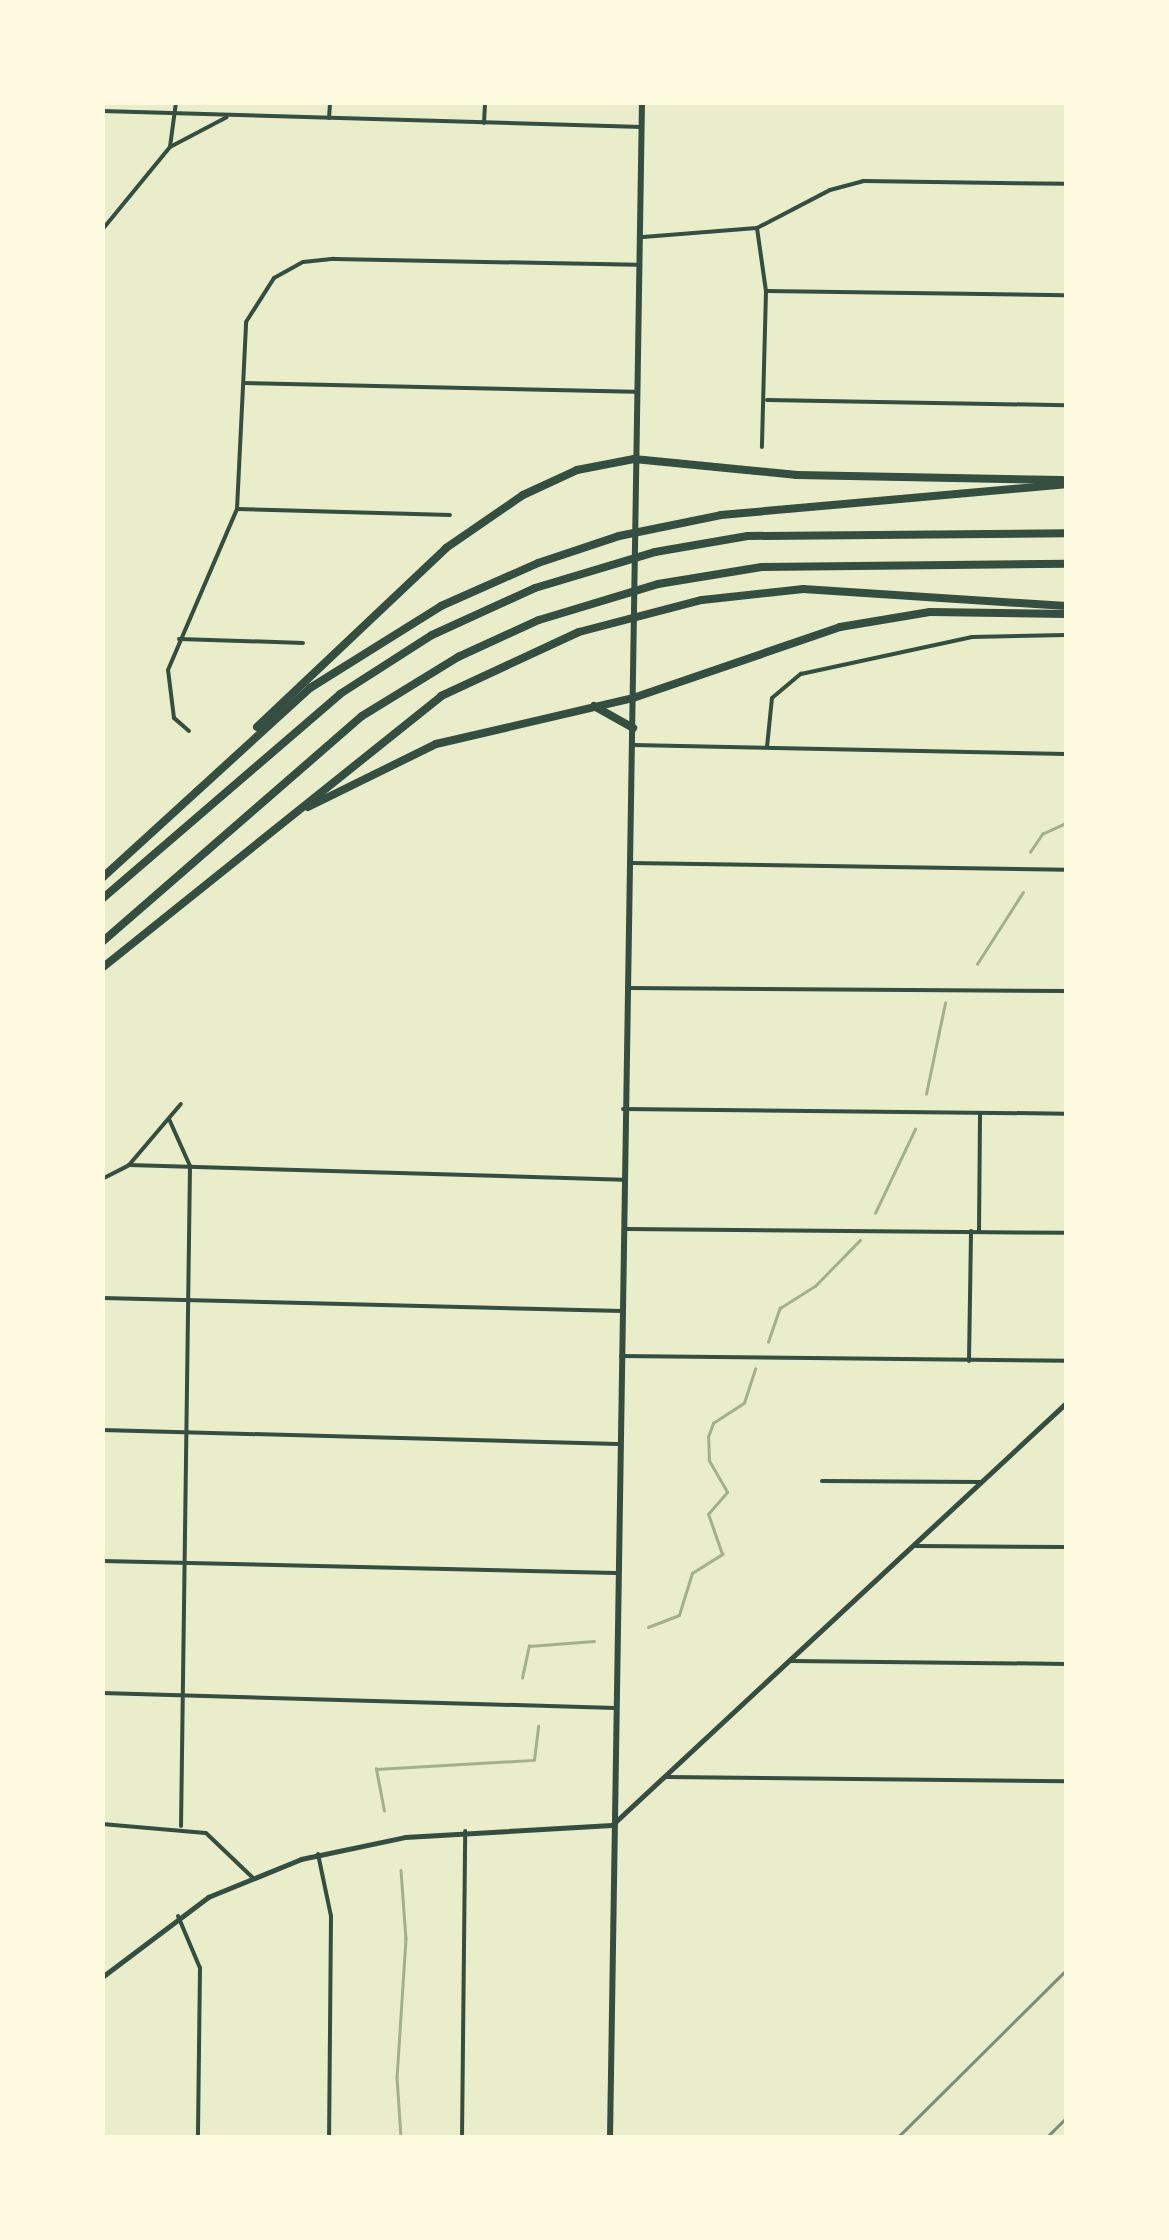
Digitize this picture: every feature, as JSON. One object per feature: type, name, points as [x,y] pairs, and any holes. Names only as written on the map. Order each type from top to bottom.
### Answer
[{"type":"highway","points":[[236,750],[291,689],[470,529],[564,475],[634,459],[785,475],[1066,482]]},
{"type":"highway","points":[[102,878],[236,750],[310,688],[398,630],[490,582],[585,546],[756,510],[1066,482]]},
{"type":"highway","points":[[102,899],[340,694],[432,635],[534,588],[655,552],[748,536],[1066,532]]},
{"type":"highway","points":[[102,942],[362,716],[458,657],[539,620],[658,584],[762,567],[1066,564]]},
{"type":"highway","points":[[102,968],[458,686],[550,643],[654,610],[803,589],[1066,606]]},
{"type":"highway","points":[[291,816],[436,744],[633,698],[872,620],[940,611],[1066,614]]},
{"type":"highway","points":[[594,706],[633,728]]},
{"type":"main road","points":[[610,2138],[623,1110],[633,745],[634,392],[642,102]]},
{"type":"street","points":[[170,147],[176,102]]},
{"type":"street","points":[[329,120],[330,102]]},
{"type":"street","points":[[484,102],[484,123]]},
{"type":"street","points":[[102,111],[642,126]]},
{"type":"street","points":[[102,230],[170,147],[232,115]]},
{"type":"street","points":[[638,237],[757,228],[830,190],[863,181],[1066,184]]},
{"type":"street","points":[[757,228],[766,291],[767,400],[762,447]]},
{"type":"street","points":[[188,731],[174,718],[168,698],[168,670],[236,509],[246,322],[254,300],[274,278],[303,262],[637,266]]},
{"type":"street","points":[[766,291],[1066,296]]},
{"type":"street","points":[[243,384],[634,392]]},
{"type":"street","points":[[767,400],[1066,406]]},
{"type":"street","points":[[236,509],[450,515]]},
{"type":"street","points":[[767,747],[772,698],[801,674],[972,637],[1066,635]]},
{"type":"street","points":[[179,639],[303,642]]},
{"type":"street","points":[[633,745],[1066,754]]},
{"type":"street","points":[[630,863],[1066,870]]},
{"type":"street","points":[[627,988],[1066,991]]},
{"type":"street","points":[[102,1179],[128,1165],[181,1104]]},
{"type":"street","points":[[623,1110],[1066,1114]]},
{"type":"street","points":[[979,1231],[980,1113]]},
{"type":"street","points":[[169,1119],[190,1166],[182,1826]]},
{"type":"street","points":[[128,1165],[623,1180]]},
{"type":"street","points":[[623,1230],[1066,1233]]},
{"type":"street","points":[[970,1361],[971,1231]]},
{"type":"street","points":[[102,1298],[622,1311]]},
{"type":"street","points":[[622,1356],[1066,1361]]},
{"type":"street","points":[[102,1977],[178,1916],[252,1877],[318,1854],[465,1831],[612,1825],[1066,1404]]},
{"type":"street","points":[[102,1430],[618,1444]]},
{"type":"street","points":[[822,1481],[980,1482]]},
{"type":"street","points":[[916,1546],[1066,1547]]},
{"type":"street","points":[[102,1560],[616,1573]]},
{"type":"street","points":[[790,1660],[1066,1664]]},
{"type":"street","points":[[102,1694],[615,1708]]},
{"type":"street","points":[[667,1777],[1066,1780]]},
{"type":"street","points":[[102,1824],[182,1826],[226,1846],[252,1877]]},
{"type":"street","points":[[462,2138],[465,1831]]},
{"type":"street","points":[[318,1854],[331,1916],[330,2138]]},
{"type":"street","points":[[178,1916],[200,1968],[198,2138]]},
{"type":"waterway","points":[[1030,852],[1042,834],[1066,823]]},
{"type":"waterway","points":[[977,964],[1023,892]]},
{"type":"waterway","points":[[926,1094],[945,1003]]},
{"type":"waterway","points":[[875,1213],[915,1129]]},
{"type":"waterway","points":[[768,1342],[780,1308],[815,1286],[860,1240]]},
{"type":"waterway","points":[[648,1627],[679,1615],[692,1573],[722,1554],[708,1514],[727,1492],[709,1461],[708,1437],[713,1423],[744,1403],[755,1369]]},
{"type":"waterway","points":[[522,1678],[529,1646],[594,1641]]},
{"type":"waterway","points":[[384,1811],[376,1769],[534,1760],[538,1726]]},
{"type":"waterway","points":[[401,1870],[406,1939],[397,2077],[401,2138]]},
{"type":"railway","points":[[897,2138],[1066,1970]]},
{"type":"railway","points":[[1046,2138],[1066,2118]]}]
